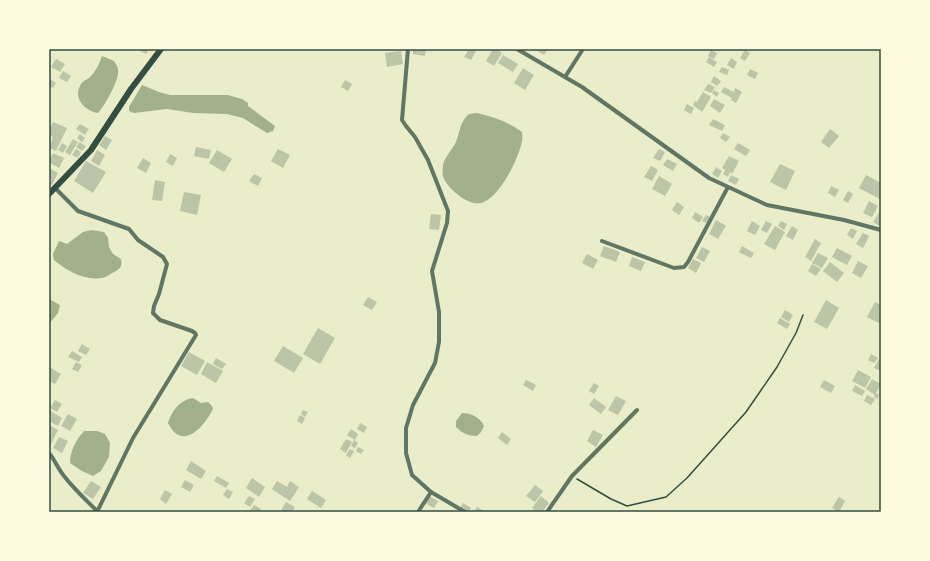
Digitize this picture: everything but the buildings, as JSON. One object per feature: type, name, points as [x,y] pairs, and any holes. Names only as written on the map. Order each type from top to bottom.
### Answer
[{"type":"main road","points":[[49,194],[90,150],[130,89],[162,49]]},
{"type":"street","points":[[408,49],[402,120],[415,137],[428,160],[448,211],[447,223],[432,271],[439,312],[439,342],[435,363],[413,405],[406,428],[406,453],[412,475],[431,492],[465,512]]},
{"type":"street","points":[[518,49],[582,87],[709,178],[768,205],[844,220],[881,230]]},
{"type":"street","points":[[565,77],[583,49]]},
{"type":"street","points":[[602,241],[674,268],[684,267],[728,187]]},
{"type":"street","points":[[49,453],[54,458],[55,463],[64,476],[97,512],[133,438],[196,335],[192,331],[160,320],[153,313],[167,264],[163,257],[138,240],[129,229],[78,211],[55,188]]},
{"type":"street","points":[[547,512],[572,476],[637,410]]},
{"type":"street","points":[[418,512],[431,492]]},
{"type":"path","points":[[572,476],[611,499],[627,506],[666,497],[687,478],[746,412],[776,367],[796,333],[803,315]]},
{"type":"shaded area","points":[[102,56],[114,61],[118,68],[118,74],[111,93],[98,113],[89,110],[82,104],[79,100],[78,91],[81,83],[89,78],[95,70]]},
{"type":"shaded area","points":[[142,85],[170,95],[228,95],[242,99],[248,103],[248,106],[275,126],[273,131],[267,133],[243,118],[227,114],[193,113],[167,109],[134,113],[129,111],[129,107]]},
{"type":"shaded area","points":[[476,113],[505,122],[522,132],[522,140],[517,157],[507,177],[495,194],[488,200],[481,203],[470,202],[459,196],[449,187],[443,177],[444,162],[457,140],[461,124],[469,114]]},
{"type":"shaded area","points":[[92,230],[104,232],[108,238],[109,247],[113,254],[121,259],[121,266],[118,269],[102,278],[88,278],[76,274],[54,260],[53,254],[59,241],[67,244],[83,232]]},
{"type":"shaded area","points":[[49,299],[60,305],[58,313],[49,324]]},
{"type":"shaded area","points":[[193,398],[201,403],[208,402],[213,409],[204,423],[192,434],[180,436],[168,423],[172,414],[180,403]]},
{"type":"shaded area","points":[[462,413],[475,416],[484,426],[477,436],[465,434],[456,427],[456,421]]},
{"type":"shaded area","points":[[84,431],[97,431],[105,434],[110,443],[109,457],[101,471],[93,476],[70,463],[74,446]]}]
